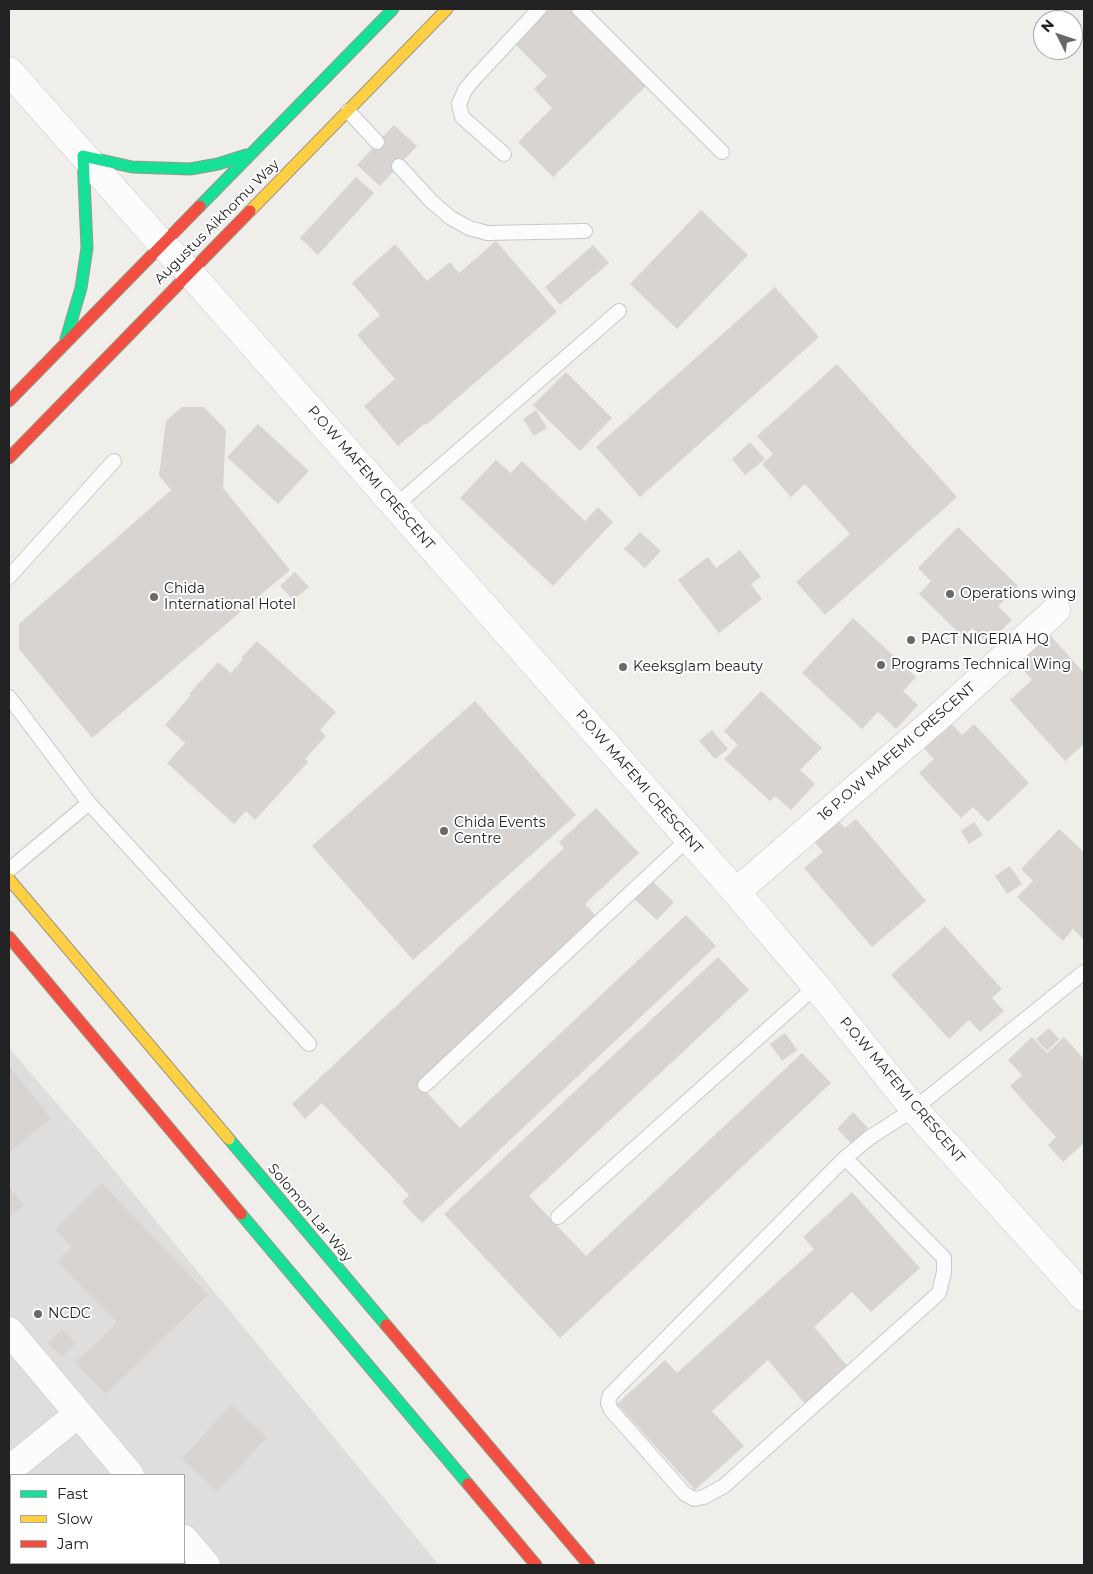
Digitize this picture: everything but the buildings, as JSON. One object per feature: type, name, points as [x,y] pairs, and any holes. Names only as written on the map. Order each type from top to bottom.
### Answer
[{"type":"street","name":"Augustus Aikhomu Way","points":[[9,401],[393,9]]},
{"type":"street","name":"Augustus Aikhomu Way","points":[[9,458],[448,9]]},
{"type":"street","name":"P.O.W MAFEMI CRESCENT","points":[[9,71],[689,838],[816,986],[914,1109],[1084,1297]]},
{"type":"street","points":[[65,343],[82,288],[87,248],[84,156],[132,166],[190,169],[218,164],[251,153]]},
{"type":"street","name":"16 P.O.W MAFEMI CRESCENT","points":[[736,892],[943,713],[1056,610]]},
{"type":"street","name":"Solomon Lar Way","points":[[9,879],[589,1565]]},
{"type":"street","points":[[9,936],[536,1565]]},
{"type":"street","points":[[9,1331],[129,1474]]},
{"type":"street","points":[[9,1470],[78,1414]]},
{"type":"street","points":[[185,1540],[206,1565]]},
{"type":"lane","points":[[504,154],[462,117],[459,104],[465,90],[473,80],[539,9]]},
{"type":"lane","points":[[579,9],[722,152]]},
{"type":"lane","points":[[348,111],[377,142]]},
{"type":"lane","points":[[399,166],[432,202],[451,218],[469,228],[487,233],[585,231]]},
{"type":"lane","points":[[395,506],[620,311]]},
{"type":"lane","points":[[9,576],[114,461]]},
{"type":"lane","points":[[9,698],[89,803],[309,1044]]},
{"type":"lane","points":[[9,870],[89,803]]},
{"type":"lane","points":[[425,1086],[689,838]]},
{"type":"lane","points":[[846,1158],[944,1258],[944,1272],[939,1293],[724,1486],[704,1497],[694,1499],[685,1494],[611,1410],[608,1403],[610,1395],[846,1158],[869,1138],[914,1109],[1084,972]]},
{"type":"lane","points":[[558,1217],[816,986]]},
{"type":"shaded area","points":[[9,1048],[110,1165],[439,1565],[9,1565]]},
{"type":"traffic: fast","points":[[200,206],[393,9]]},
{"type":"traffic: fast","points":[[66,339],[81,288],[87,248],[83,156],[132,167],[190,169],[218,164],[246,155]]},
{"type":"traffic: fast","points":[[229,1139],[386,1325]]},
{"type":"traffic: fast","points":[[241,1214],[468,1484]]},
{"type":"traffic: slow","points":[[250,211],[447,9]]},
{"type":"traffic: slow","points":[[9,879],[229,1139]]},
{"type":"traffic: jam","points":[[9,401],[200,206]]},
{"type":"traffic: jam","points":[[9,458],[250,211]]},
{"type":"traffic: jam","points":[[9,937],[241,1214]]},
{"type":"traffic: jam","points":[[386,1325],[589,1565]]},
{"type":"traffic: jam","points":[[468,1484],[536,1565]]},
{"type":"place","name":"Operations wing","points":[[950,594]]},
{"type":"place","name":"Chida International Hotel","points":[[154,597]]},
{"type":"place","name":"PACT NIGERIA HQ","points":[[911,640]]},
{"type":"place","name":"Programs Technical Wing","points":[[881,665]]},
{"type":"place","name":"Keeksglam beauty","points":[[623,667]]},
{"type":"place","name":"Chida Events Centre","points":[[444,831]]},
{"type":"place","name":"NCDC","points":[[38,1314]]}]
